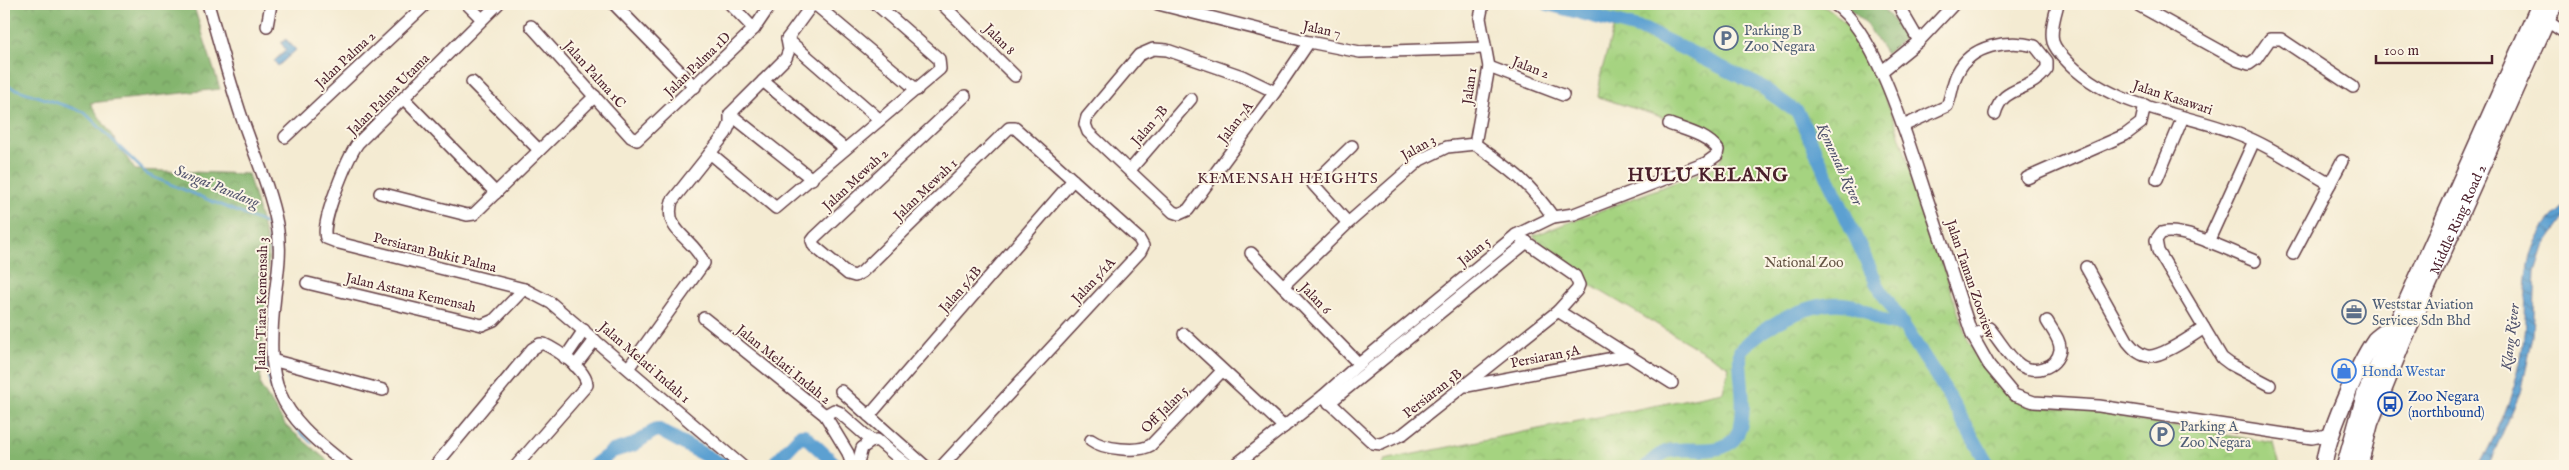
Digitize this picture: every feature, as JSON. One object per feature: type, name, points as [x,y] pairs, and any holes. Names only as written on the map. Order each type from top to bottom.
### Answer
[{"type":"highway","name":"Middle Ring Road 2","points":[[2345,466],[2365,395],[2395,324],[2540,4]]},
{"type":"highway","name":"Middle Ring Road 2","points":[[2359,466],[2370,423],[2395,359],[2554,4]]},
{"type":"highway","points":[[2324,463],[2332,430],[2376,339],[2395,324]]},
{"type":"street","name":"Jalan Tiara Kemensah 3","points":[[208,4],[277,225],[279,259],[273,316],[272,360],[275,382],[280,398],[292,416],[306,431],[348,466]]},
{"type":"street","points":[[266,26],[272,4]]},
{"type":"street","name":"Jalan Palma 2","points":[[285,136],[426,4]]},
{"type":"street","points":[[467,4],[482,19]]},
{"type":"street","name":"Jalan Palma Utama","points":[[339,243],[330,241],[324,233],[350,154],[358,143],[498,4]]},
{"type":"street","points":[[614,4],[695,87]]},
{"type":"street","points":[[730,4],[754,29]]},
{"type":"street","name":"Jalan Palma 1D","points":[[637,140],[754,29],[772,4]]},
{"type":"street","points":[[710,153],[773,207],[780,206],[917,90],[940,69],[939,59],[876,4]]},
{"type":"street","name":"Jalan 8","points":[[942,4],[1015,76]]},
{"type":"street","name":"Jalan 7","points":[[1158,4],[1309,42],[1360,52],[1484,48]]},
{"type":"street","name":"Jalan 1","points":[[1475,144],[1489,67],[1480,18],[1483,4]]},
{"type":"street","name":"Jalan Taman Zooview","points":[[1834,4],[1854,22],[1881,72],[1903,126],[1972,334],[1988,365],[2014,395],[2034,402],[2099,406],[2312,438]]},
{"type":"street","points":[[1902,4],[1901,10],[1919,41]]},
{"type":"street","points":[[1881,72],[1919,41],[1954,4]]},
{"type":"street","name":"Jalan Kasawari","points":[[2058,4],[2052,32],[2053,43],[2062,56],[2084,77],[2103,90],[2236,133],[2254,141],[2330,184]]},
{"type":"street","points":[[2142,5],[2237,60],[2249,64],[2256,59],[2270,39],[2276,38],[2353,88]]},
{"type":"street","points":[[629,367],[704,263],[699,250],[673,226],[669,212],[672,201],[726,133],[730,124],[730,114],[786,58],[789,50],[787,39],[806,10],[811,6],[817,6],[917,90]]},
{"type":"street","points":[[2547,21],[2565,33]]},
{"type":"street","name":"Jalan Palma 1C","points":[[531,26],[632,137],[637,140]]},
{"type":"street","points":[[787,39],[880,120]]},
{"type":"street","name":"Jalan 7A","points":[[1130,170],[1173,212],[1179,214],[1188,210],[1275,92],[1309,42]]},
{"type":"street","points":[[1903,126],[1947,106],[1957,73],[1964,63],[1976,53],[2005,43],[2035,46],[2047,61],[2046,69],[2030,85],[2005,94],[1998,102],[1995,114]]},
{"type":"street","points":[[1130,170],[1088,132],[1085,124],[1087,116],[1139,55],[1153,48],[1167,50],[1242,76],[1275,92]]},
{"type":"street","name":"Jalan 2","points":[[1489,67],[1563,95]]},
{"type":"street","points":[[763,81],[845,149]]},
{"type":"street","points":[[472,82],[539,150]]},
{"type":"street","points":[[380,193],[467,215],[474,214],[595,96]]},
{"type":"street","name":"Jalan Mewah 2","points":[[862,272],[855,276],[848,274],[814,246],[812,241],[965,96]]},
{"type":"street","points":[[404,99],[496,192]]},
{"type":"street","name":"Jalan 7B","points":[[1130,170],[1191,100]]},
{"type":"street","points":[[2027,178],[2125,136],[2141,123],[2146,105]]},
{"type":"street","points":[[730,114],[812,179]]},
{"type":"street","points":[[2156,179],[2183,117]]},
{"type":"street","name":"Jalan 5","points":[[1326,400],[1359,364],[1516,235],[1553,217],[1574,214],[1706,163],[1717,155],[1718,150],[1705,139],[1669,124]]},
{"type":"street","name":"Jalan Mewah 1","points":[[862,272],[1009,128]]},
{"type":"street","name":"Jalan 5/1A","points":[[942,466],[1140,252],[1142,246],[1139,239],[1015,128],[1009,128]]},
{"type":"street","points":[[2208,242],[2254,141]]},
{"type":"street","points":[[1475,144],[1520,176],[1535,191],[1553,217]]},
{"type":"street","name":"Jalan 3","points":[[1283,286],[1348,223],[1420,160],[1447,147],[1475,144]]},
{"type":"street","points":[[1348,223],[1313,184],[1352,146]]},
{"type":"street","points":[[2293,254],[2342,161]]},
{"type":"street","name":"Jalan 5/1B","points":[[869,416],[1073,180]]},
{"type":"street","points":[[2255,261],[2208,242],[2167,232],[2161,234],[2156,240],[2156,246],[2222,358],[2270,385]]},
{"type":"street","points":[[1516,235],[1578,280],[1577,290],[1558,311]]},
{"type":"street","name":"Jalan 5","points":[[1234,466],[1284,428],[1326,400],[1527,242]]},
{"type":"street","name":"Persiaran Bukit Palma","points":[[339,243],[524,289]]},
{"type":"street","name":"Jalan 6","points":[[1251,253],[1359,364]]},
{"type":"street","points":[[2086,267],[2128,342],[2137,352],[2148,356],[2159,354],[2204,328]]},
{"type":"street","name":"Jalan Astana Kemensah","points":[[308,283],[482,324],[494,320],[510,306],[524,289]]},
{"type":"street","name":"Jalan Melati Indah 1","points":[[524,289],[551,303],[629,367],[742,466]]},
{"type":"street","name":"Persiaran 5A","points":[[1558,311],[1672,383]]},
{"type":"street","name":"Persiaran 5B","points":[[1326,400],[1373,443],[1381,444],[1404,434],[1558,311]]},
{"type":"street","name":"Jalan Melati Indah 2","points":[[704,318],[825,415],[848,453],[852,466]]},
{"type":"street","points":[[1972,334],[1989,328],[2019,364],[2031,370],[2042,369],[2057,358],[2060,349],[2058,338],[2047,321]]},
{"type":"street","points":[[565,358],[584,330]]},
{"type":"street","points":[[1184,334],[1284,428]]},
{"type":"street","points":[[575,366],[595,340]]},
{"type":"street","points":[[435,466],[532,349],[540,344],[544,344],[575,366],[586,378],[587,385],[516,466]]},
{"type":"street","name":"Persiaran 5A","points":[[1465,386],[1630,355]]},
{"type":"street","points":[[272,360],[383,390]]},
{"type":"street","name":"Off Jalan 5","points":[[1091,440],[1134,451],[1143,450],[1151,445],[1222,371]]},
{"type":"street","points":[[841,390],[925,466]]},
{"type":"street","points":[[825,415],[834,410],[839,412],[872,441]]},
{"type":"street","points":[[2324,463],[2318,445],[2312,438],[2327,435],[2332,430]]},
{"type":"street","points":[[857,466],[862,448],[877,440],[908,466]]},
{"type":"green space","points":[[4,4],[193,4],[220,89],[90,103],[135,170],[248,174],[269,248],[260,385],[286,426],[334,466],[4,466]]},
{"type":"green space","name":"National Zoo","points":[[1545,4],[1816,4],[1831,10],[1850,27],[1877,78],[1894,119],[1966,336],[1974,350],[2017,399],[2030,407],[2100,409],[2134,420],[2274,443],[2280,466],[1380,466],[1384,460],[1723,392],[1729,367],[1592,286],[1533,236],[1711,168],[1717,165],[1723,151],[1716,138],[1696,128],[1598,97],[1601,73],[1616,19]]},
{"type":"green space","points":[[1843,4],[1879,4],[1907,36],[1886,54],[1865,22]]},
{"type":"water","points":[[286,39],[296,50],[278,66],[274,61],[286,50],[281,43]]},
{"type":"water","points":[[2565,206],[2565,217],[2544,247],[2536,272],[2533,336],[2522,389],[2488,466],[2479,466],[2493,440],[2518,371],[2524,336],[2527,276],[2531,257],[2537,239],[2548,222]]},
{"type":"waterway","name":"Kemensah River","points":[[1548,4],[1645,30],[1762,87],[1798,113],[1878,286],[1941,383],[1989,466]]},
{"type":"waterway","name":"Sungai Pandang","points":[[4,85],[84,112],[148,175],[267,224],[273,259],[272,276]]},
{"type":"waterway","name":"Sungai Pandang","points":[[1647,466],[1666,452],[1721,448],[1736,436],[1741,424],[1743,406],[1740,351],[1763,331],[1778,322],[1811,308],[1843,304],[1860,308],[1883,321],[1903,325]]},
{"type":"waterway","name":"Sungai Pandang","points":[[267,352],[269,379],[278,403],[293,424],[312,443]]},
{"type":"waterway","name":"Sungai Pandang","points":[[593,466],[613,451],[633,445],[657,429],[723,465],[731,461]]},
{"type":"waterway","name":"Sungai Pandang","points":[[772,466],[801,435],[804,435],[837,466]]},
{"type":"place","name":"Parking B Zoo Negara","points":[[1726,38]]},
{"type":"place","name":"Weststar Aviation Services Sdn Bhd","points":[[2354,312]]},
{"type":"place","name":"Honda Westar","points":[[2344,371]]},
{"type":"place","name":"Zoo Negara (northbound)","points":[[2390,404]]},
{"type":"place","name":"Parking A Zoo Negara","points":[[2162,434]]},
{"type":"district","name":"HULU KELANG","points":[[1708,174]]},
{"type":"district","name":"KEMENSAH HEIGHTS","points":[[1288,178]]},
{"type":"water label","name":"Klang River","points":[[2510,337]]}]
